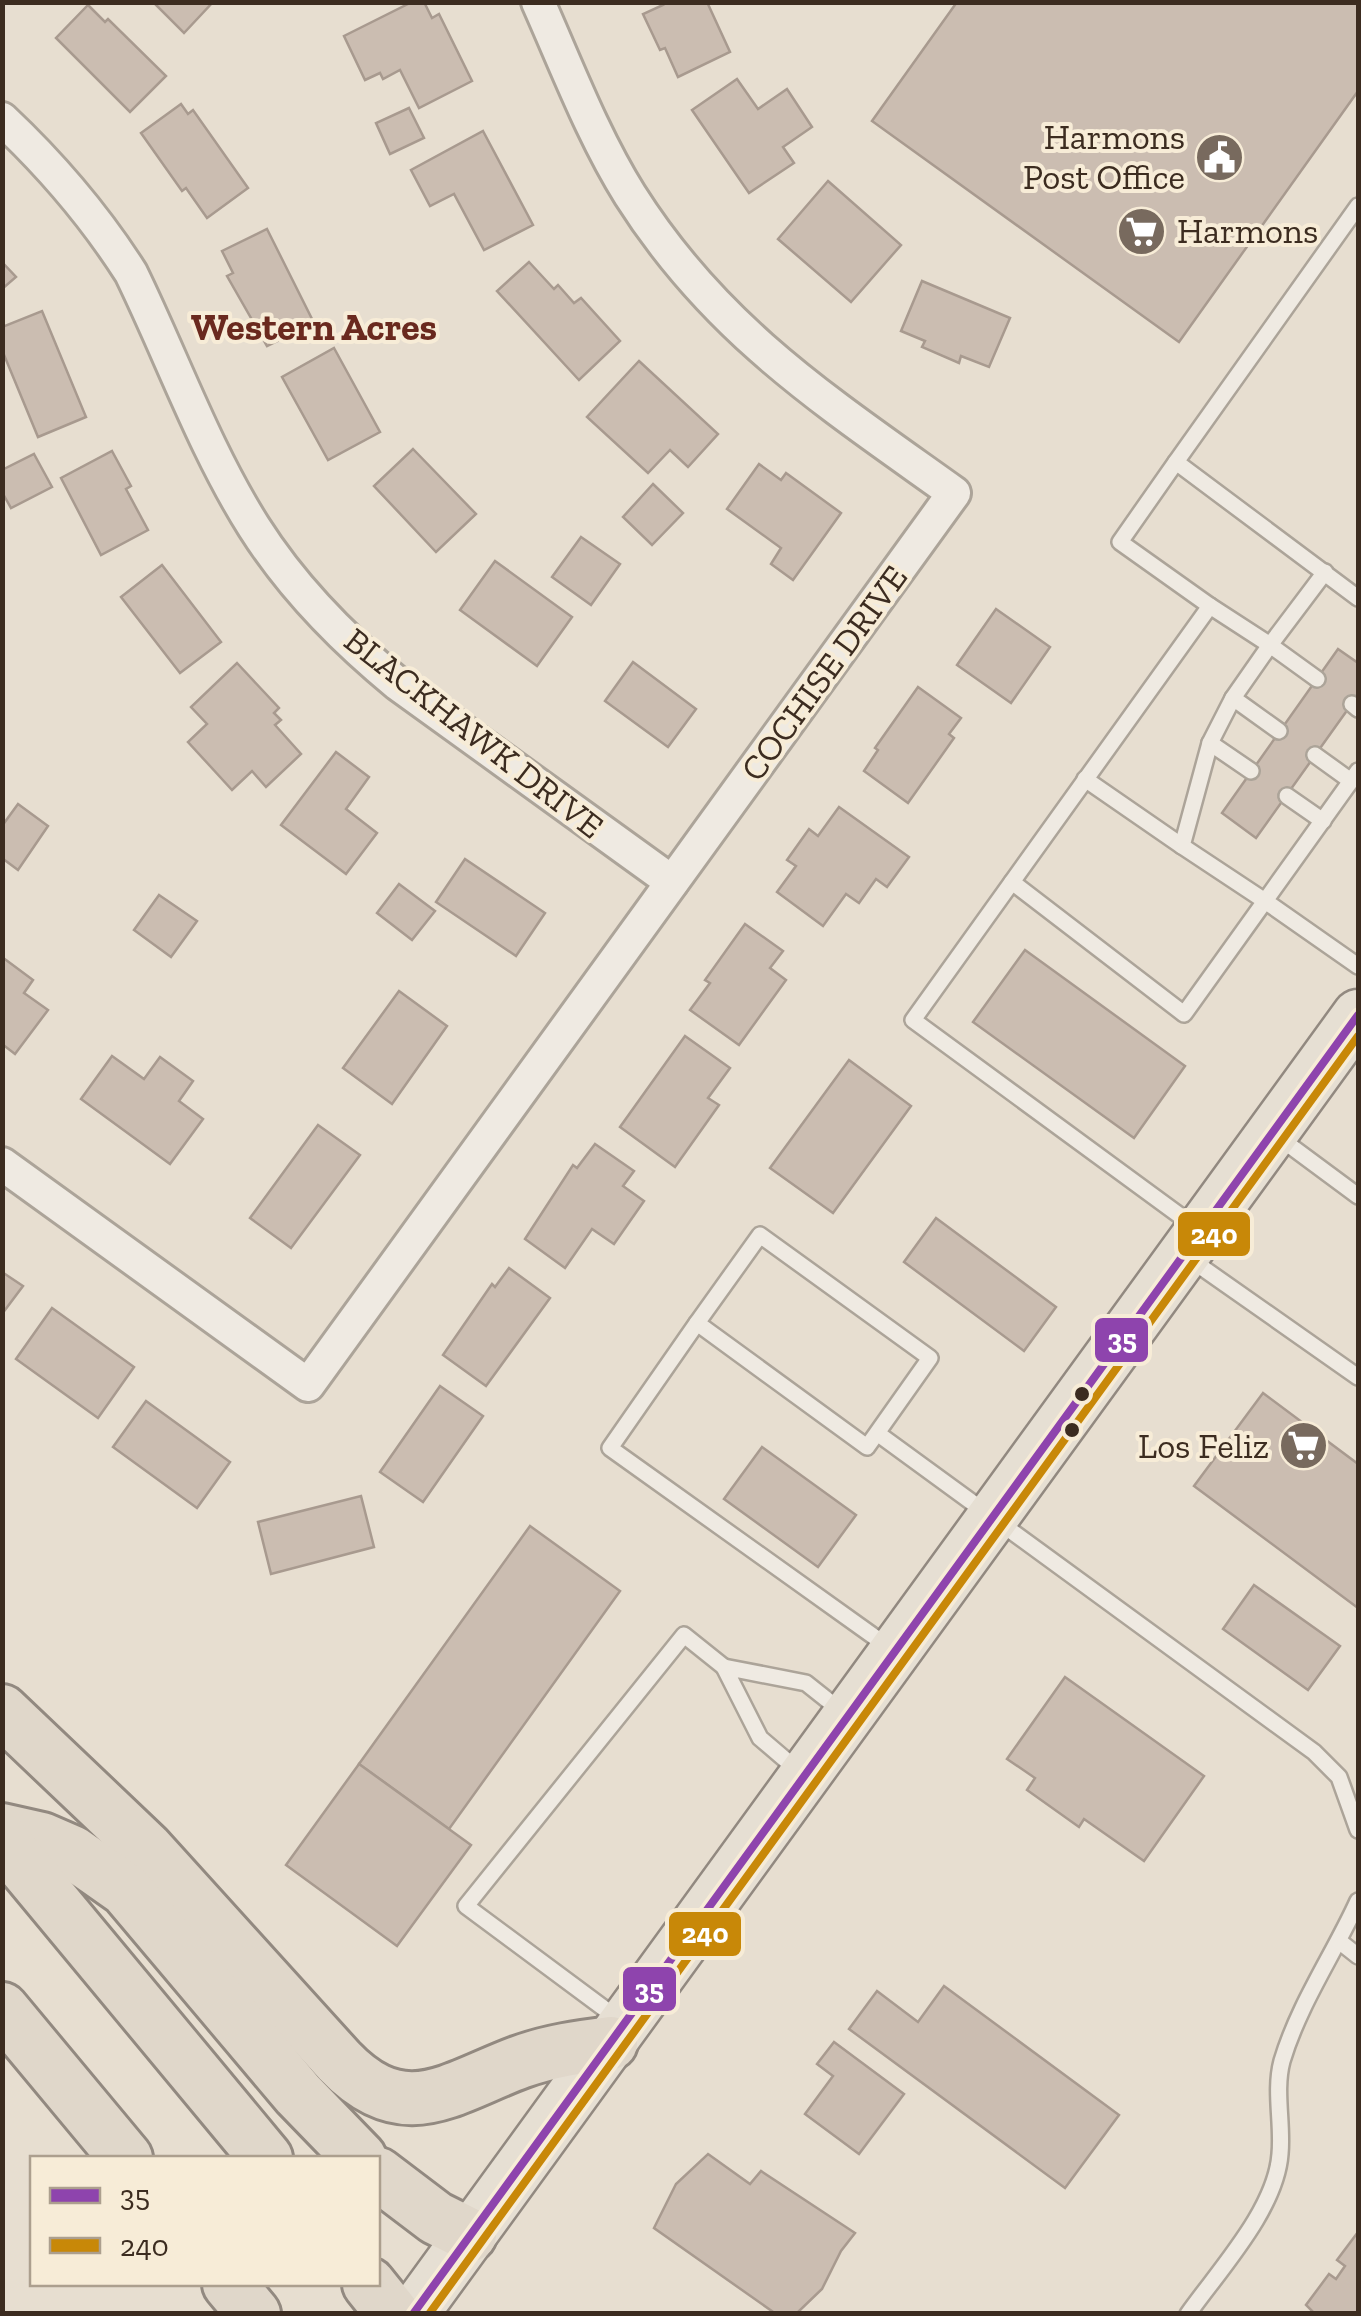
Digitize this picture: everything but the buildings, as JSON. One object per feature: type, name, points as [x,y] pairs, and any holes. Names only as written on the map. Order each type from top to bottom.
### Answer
[{"type":"highway","points":[[2,1712],[146,1848],[339,2061],[368,2086],[405,2098],[444,2095],[526,2060],[618,2033]]},
{"type":"highway","points":[[2,1830],[42,1839],[72,1852],[126,1890],[298,2094],[358,2156]]},
{"type":"highway","points":[[2,1840],[264,2156]]},
{"type":"highway","points":[[2,2009],[124,2156]]},
{"type":"highway","points":[[380,2176],[436,2218],[470,2235]]},
{"type":"highway","points":[[231,2286],[254,2314]]},
{"type":"highway","points":[[371,2286],[393,2314]]},
{"type":"main road","points":[[413,2314],[1358,1015]]},
{"type":"street","name":"COCHISE DRIVE","points":[[2,1164],[308,1385],[954,493],[770,359],[678,263],[629,193],[607,152],[538,2]]},
{"type":"street","name":"BLACKHAWK DRIVE","points":[[2,119],[71,188],[112,242],[139,290],[233,491],[278,562],[306,594],[366,658],[398,684],[672,882]]},
{"type":"lane","points":[[1317,679],[1120,542],[1358,206]]},
{"type":"lane","points":[[1176,462],[1358,598]]},
{"type":"lane","points":[[1182,846],[1210,743],[1234,698],[1325,572]]},
{"type":"lane","points":[[1210,606],[913,1020],[1358,1377]]},
{"type":"lane","points":[[1234,698],[1280,731]]},
{"type":"lane","points":[[1210,743],[1251,772]]},
{"type":"lane","points":[[1012,882],[1184,1014],[1355,776],[1316,756]]},
{"type":"lane","points":[[1085,780],[1358,966]]},
{"type":"lane","points":[[1287,796],[1323,820]]},
{"type":"lane","points":[[1273,1133],[1358,1196]]},
{"type":"lane","points":[[697,1323],[867,1447],[930,1358],[760,1236],[697,1323],[610,1448],[896,1652]]},
{"type":"lane","points":[[878,1434],[1314,1752],[1339,1777],[1358,1830]]},
{"type":"lane","points":[[618,2033],[466,1906],[684,1635],[724,1667],[760,1738],[804,1776]]},
{"type":"lane","points":[[724,1667],[806,1683],[848,1716]]},
{"type":"lane","points":[[1188,2314],[1253,2223],[1274,2186],[1280,2154],[1281,2064],[1308,1996],[1358,1900]]},
{"type":"lane","points":[[1339,1942],[1358,1956]]},
{"type":"transit line","name":"35","points":[[413,2314],[1358,1015]]},
{"type":"transit line","name":"240","points":[[429,2314],[1358,1036]]},
{"type":"place","name":"Harmons Post Office","points":[[1220,157]]},
{"type":"place","name":"Harmons","points":[[1142,231]]},
{"type":"place","name":"Los Feliz","points":[[1304,1446]]},
{"type":"district","name":"Western Acres","points":[[314,327]]}]
